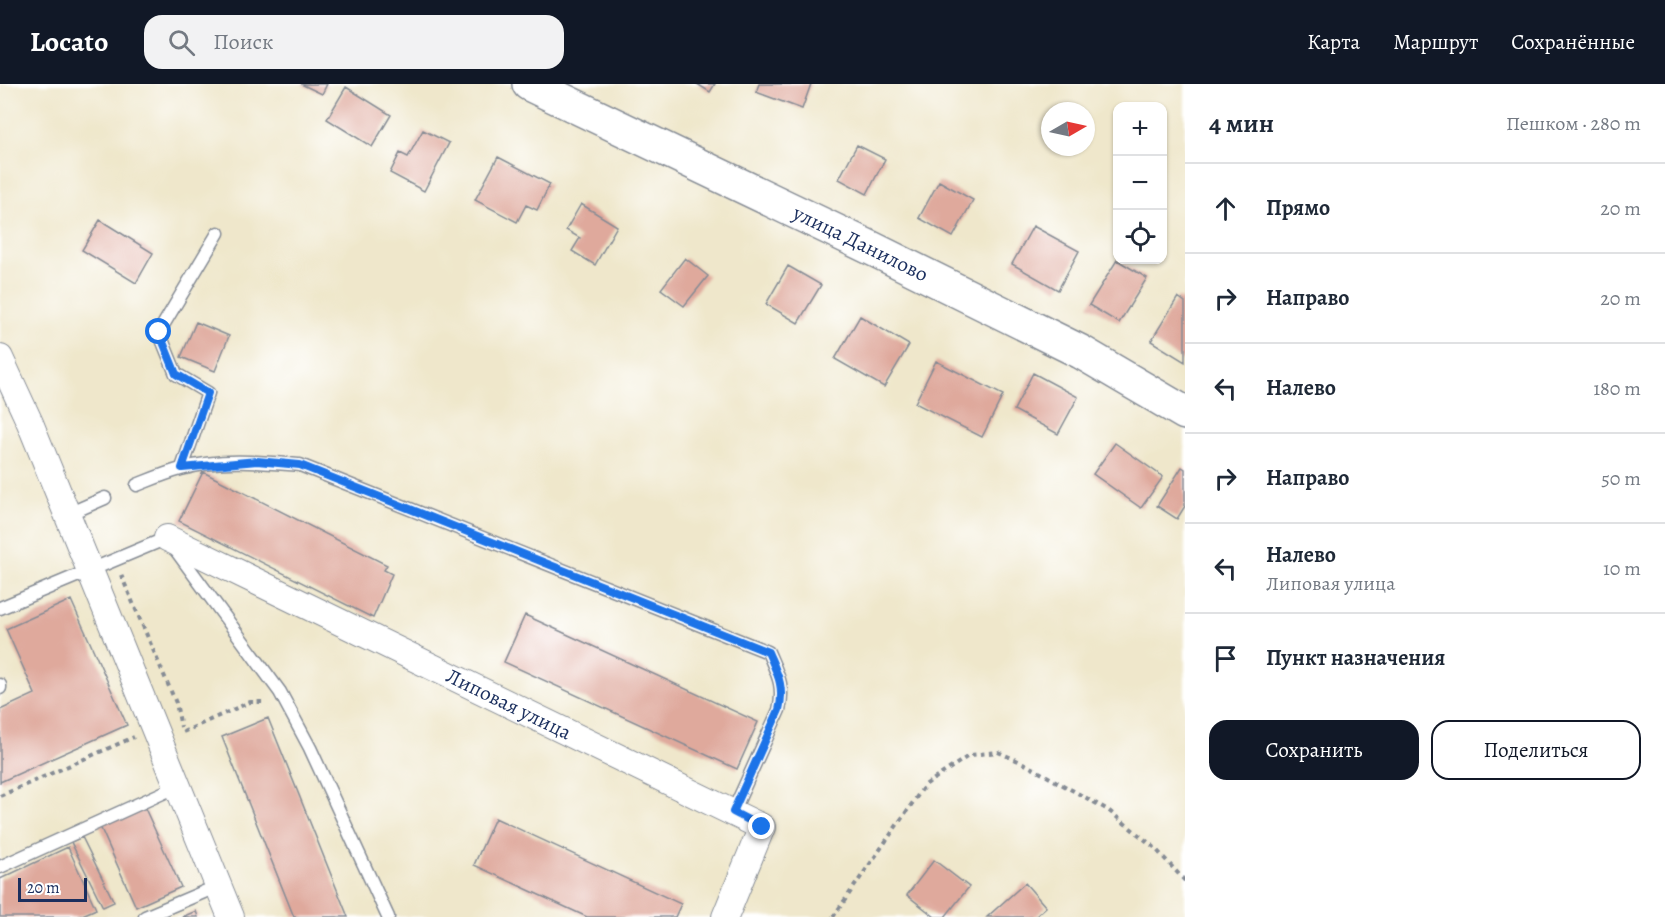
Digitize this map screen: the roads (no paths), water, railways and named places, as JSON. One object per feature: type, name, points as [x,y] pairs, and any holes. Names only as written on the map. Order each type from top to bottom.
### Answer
[{"type":"main road","name":"улица Данилово","points":[[529,84],[871,248],[1081,352],[1185,413]]},
{"type":"street","points":[[0,358],[30,423],[231,917]]},
{"type":"street","name":"Липовая улица","points":[[167,538],[762,827],[724,917]]},
{"type":"lane","points":[[182,468],[208,393],[176,374],[159,332],[218,233]]},
{"type":"lane","points":[[137,485],[182,468],[257,461],[300,465],[768,652],[783,695],[779,710],[733,812]]},
{"type":"lane","points":[[66,515],[105,498]]},
{"type":"lane","points":[[0,608],[167,538],[280,692],[310,748],[388,917]]},
{"type":"lane","points":[[0,867],[178,786]]},
{"type":"lane","points":[[145,917],[218,886]]}]
